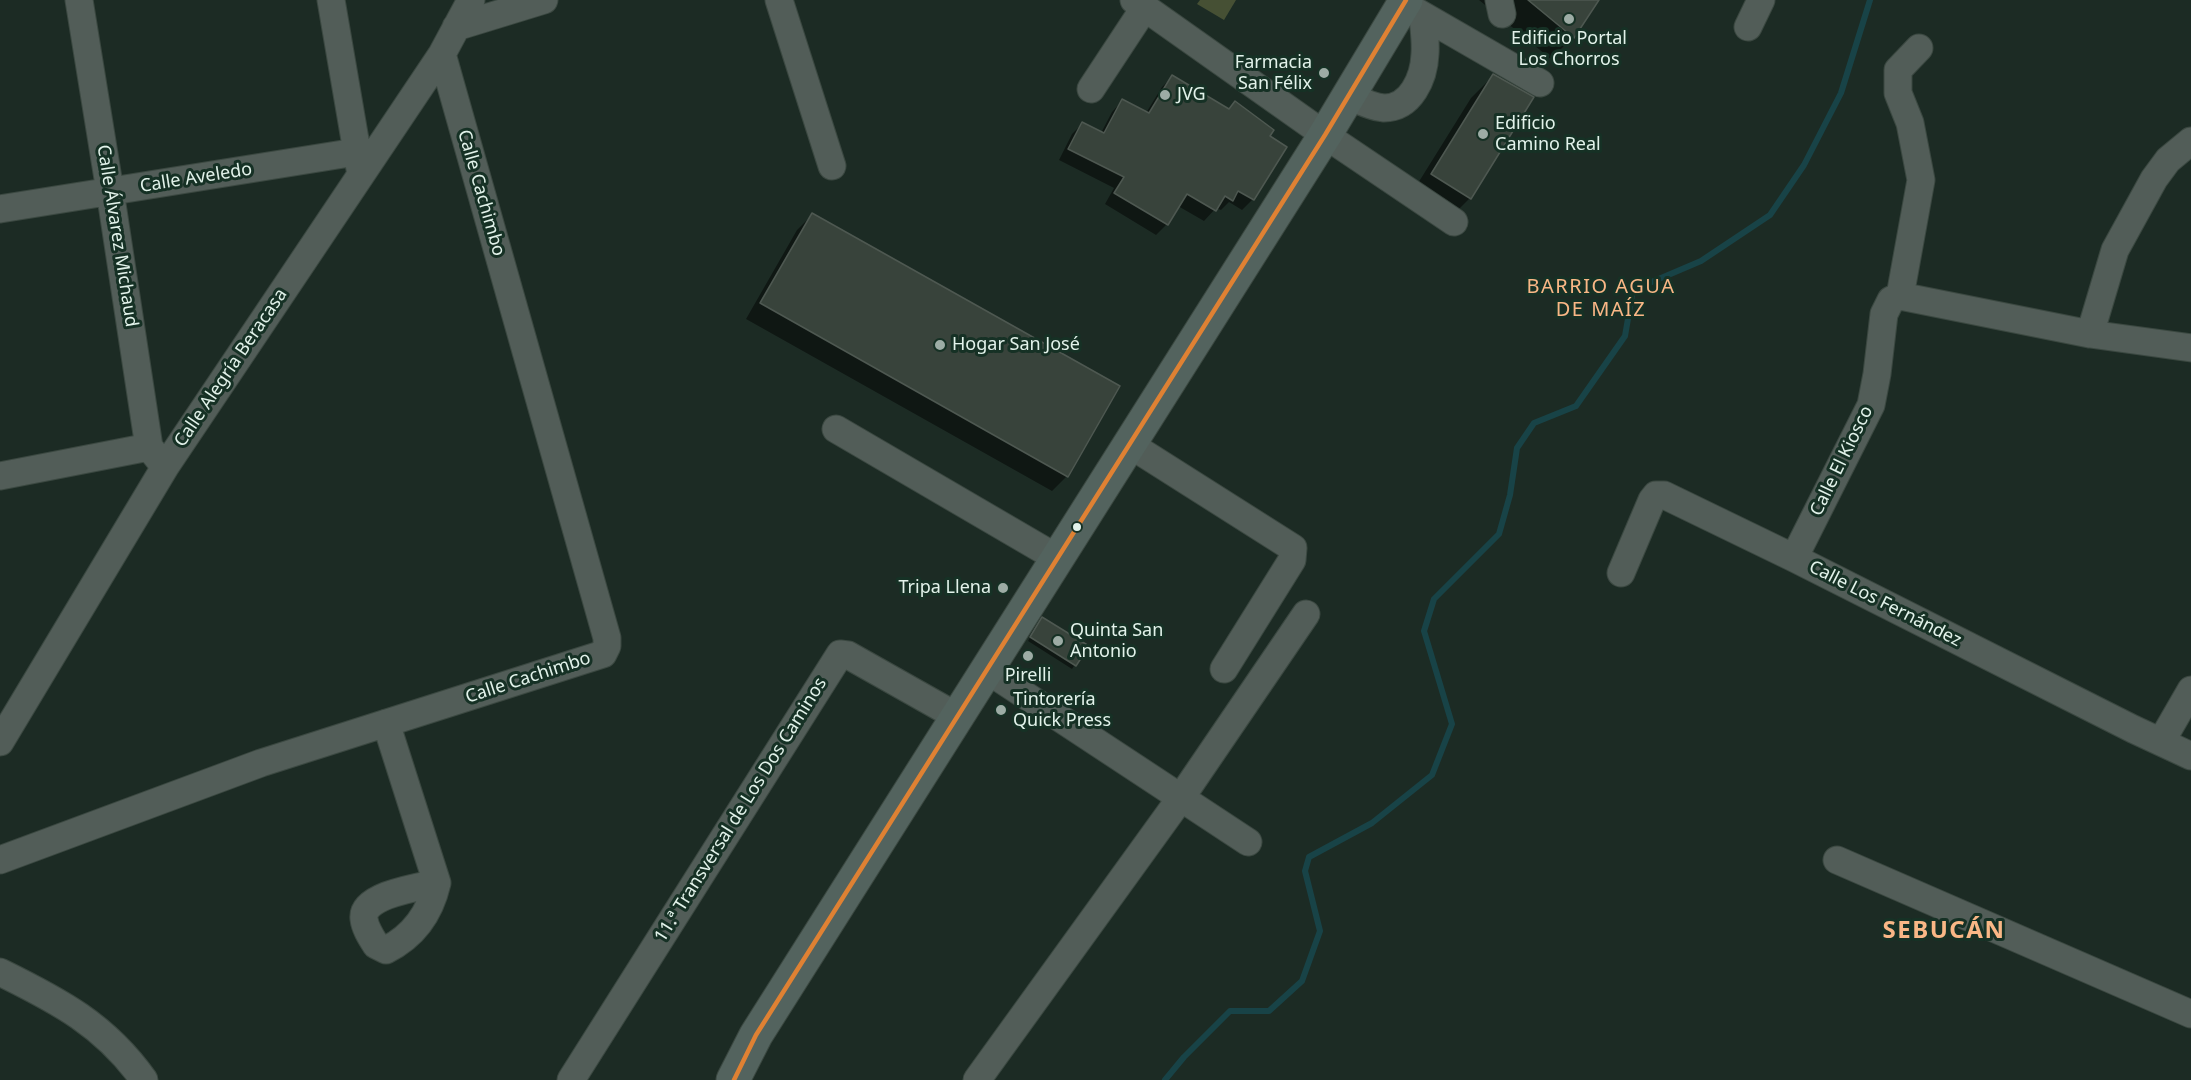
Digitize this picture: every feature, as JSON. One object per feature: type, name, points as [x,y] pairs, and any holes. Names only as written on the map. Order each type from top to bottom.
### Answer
[{"type":"main road","points":[[729,1079],[1349,96],[1411,7]]},
{"type":"street","name":"Calle Álvarez Michaud","points":[[79,0],[157,457]]},
{"type":"street","points":[[331,0],[358,163]]},
{"type":"street","name":"Calle Alegría Beracasa","points":[[0,742],[157,457],[358,163],[442,54],[471,0]]},
{"type":"street","points":[[456,27],[544,0]]},
{"type":"street","points":[[779,0],[832,166]]},
{"type":"street","points":[[1748,27],[1761,0]]},
{"type":"street","points":[[1091,89],[1139,4],[1325,135],[1454,222]]},
{"type":"street","points":[[1411,7],[1540,83]]},
{"type":"street","points":[[1349,96],[1384,108],[1401,106],[1412,94],[1419,80],[1425,56],[1411,7]]},
{"type":"street","points":[[1919,48],[1899,70],[1898,93],[1910,123],[1921,180],[1900,296],[2090,334],[2191,348]]},
{"type":"street","name":"Calle Cachimbo","points":[[0,860],[261,763],[603,654],[607,646],[607,638],[442,54]]},
{"type":"street","points":[[2090,334],[2115,250],[2154,179],[2168,160],[2191,141]]},
{"type":"street","name":"Calle Aveledo","points":[[0,209],[110,191],[358,163]]},
{"type":"street","name":"Calle El Kiosco","points":[[1794,558],[1871,405],[1884,314],[1891,300],[1900,296]]},
{"type":"street","points":[[836,429],[1057,558]]},
{"type":"street","points":[[1129,444],[1293,548],[1292,560],[1224,669]]},
{"type":"street","points":[[0,476],[157,457]]},
{"type":"street","name":"Calle Los Fernández","points":[[1621,573],[1652,500],[1656,495],[1664,495],[2191,756]]},
{"type":"street","points":[[977,1080],[1180,799],[1306,614]]},
{"type":"street","name":"11.ª Transversal de Los Dos Caminos","points":[[571,1080],[840,654],[848,655],[958,717]]},
{"type":"street","points":[[987,670],[1248,842]]},
{"type":"street","points":[[2161,742],[2191,690]]},
{"type":"street","points":[[386,723],[437,883]]},
{"type":"street","points":[[1837,860],[2191,1014]]},
{"type":"street","points":[[0,972],[75,1012],[106,1035],[144,1080]]},
{"type":"green space","points":[[1200,0],[1236,0],[1224,20],[1197,4]]},
{"type":"building","name":"Edificio Portal Los Chorros","points":[[1528,0],[1599,0],[1574,38]]},
{"type":"building","name":"Edificio Camino Real","points":[[1493,74],[1534,97],[1471,199],[1431,174]]},
{"type":"building","name":"JVG","points":[[1172,75],[1229,109],[1235,101],[1274,130],[1270,136],[1287,147],[1254,200],[1238,191],[1233,201],[1225,196],[1216,211],[1187,194],[1168,225],[1114,193],[1124,177],[1068,149],[1082,122],[1104,133],[1122,99],[1149,113]]},
{"type":"building","name":"Hogar San José","points":[[812,213],[1120,386],[1068,477],[760,303]]},
{"type":"building","name":"Quinta San Antonio","points":[[1042,617],[1089,646],[1076,666],[1030,637]]},
{"type":"waterway","points":[[1165,1080],[1184,1057],[1230,1011],[1269,1011],[1302,981],[1320,931],[1305,871],[1309,857],[1372,823],[1432,775],[1452,724],[1424,631],[1434,599],[1499,534],[1510,495],[1517,448],[1534,423],[1576,406],[1625,336],[1633,290],[1701,261],[1770,215],[1804,165],[1841,93],[1870,0]]},
{"type":"transit line","points":[[734,1080],[756,1035],[1325,135],[1406,0]]},
{"type":"place","name":"Edificio Portal Los Chorros","points":[[1569,19]]},
{"type":"place","name":"Farmacia San Félix","points":[[1324,73]]},
{"type":"place","name":"JVG","points":[[1165,95]]},
{"type":"place","name":"Edificio Camino Real","points":[[1483,134]]},
{"type":"place","name":"Hogar San José","points":[[940,345]]},
{"type":"place","name":"Tripa Llena","points":[[1003,588]]},
{"type":"place","name":"Quinta San Antonio","points":[[1058,641]]},
{"type":"place","name":"Pirelli","points":[[1028,656]]},
{"type":"place","name":"Tintorería Quick Press","points":[[1001,710]]},
{"type":"district","name":"BARRIO AGUA DE MAÍZ","points":[[1601,298]]},
{"type":"district","name":"SEBUCÁN","points":[[1944,931]]}]
